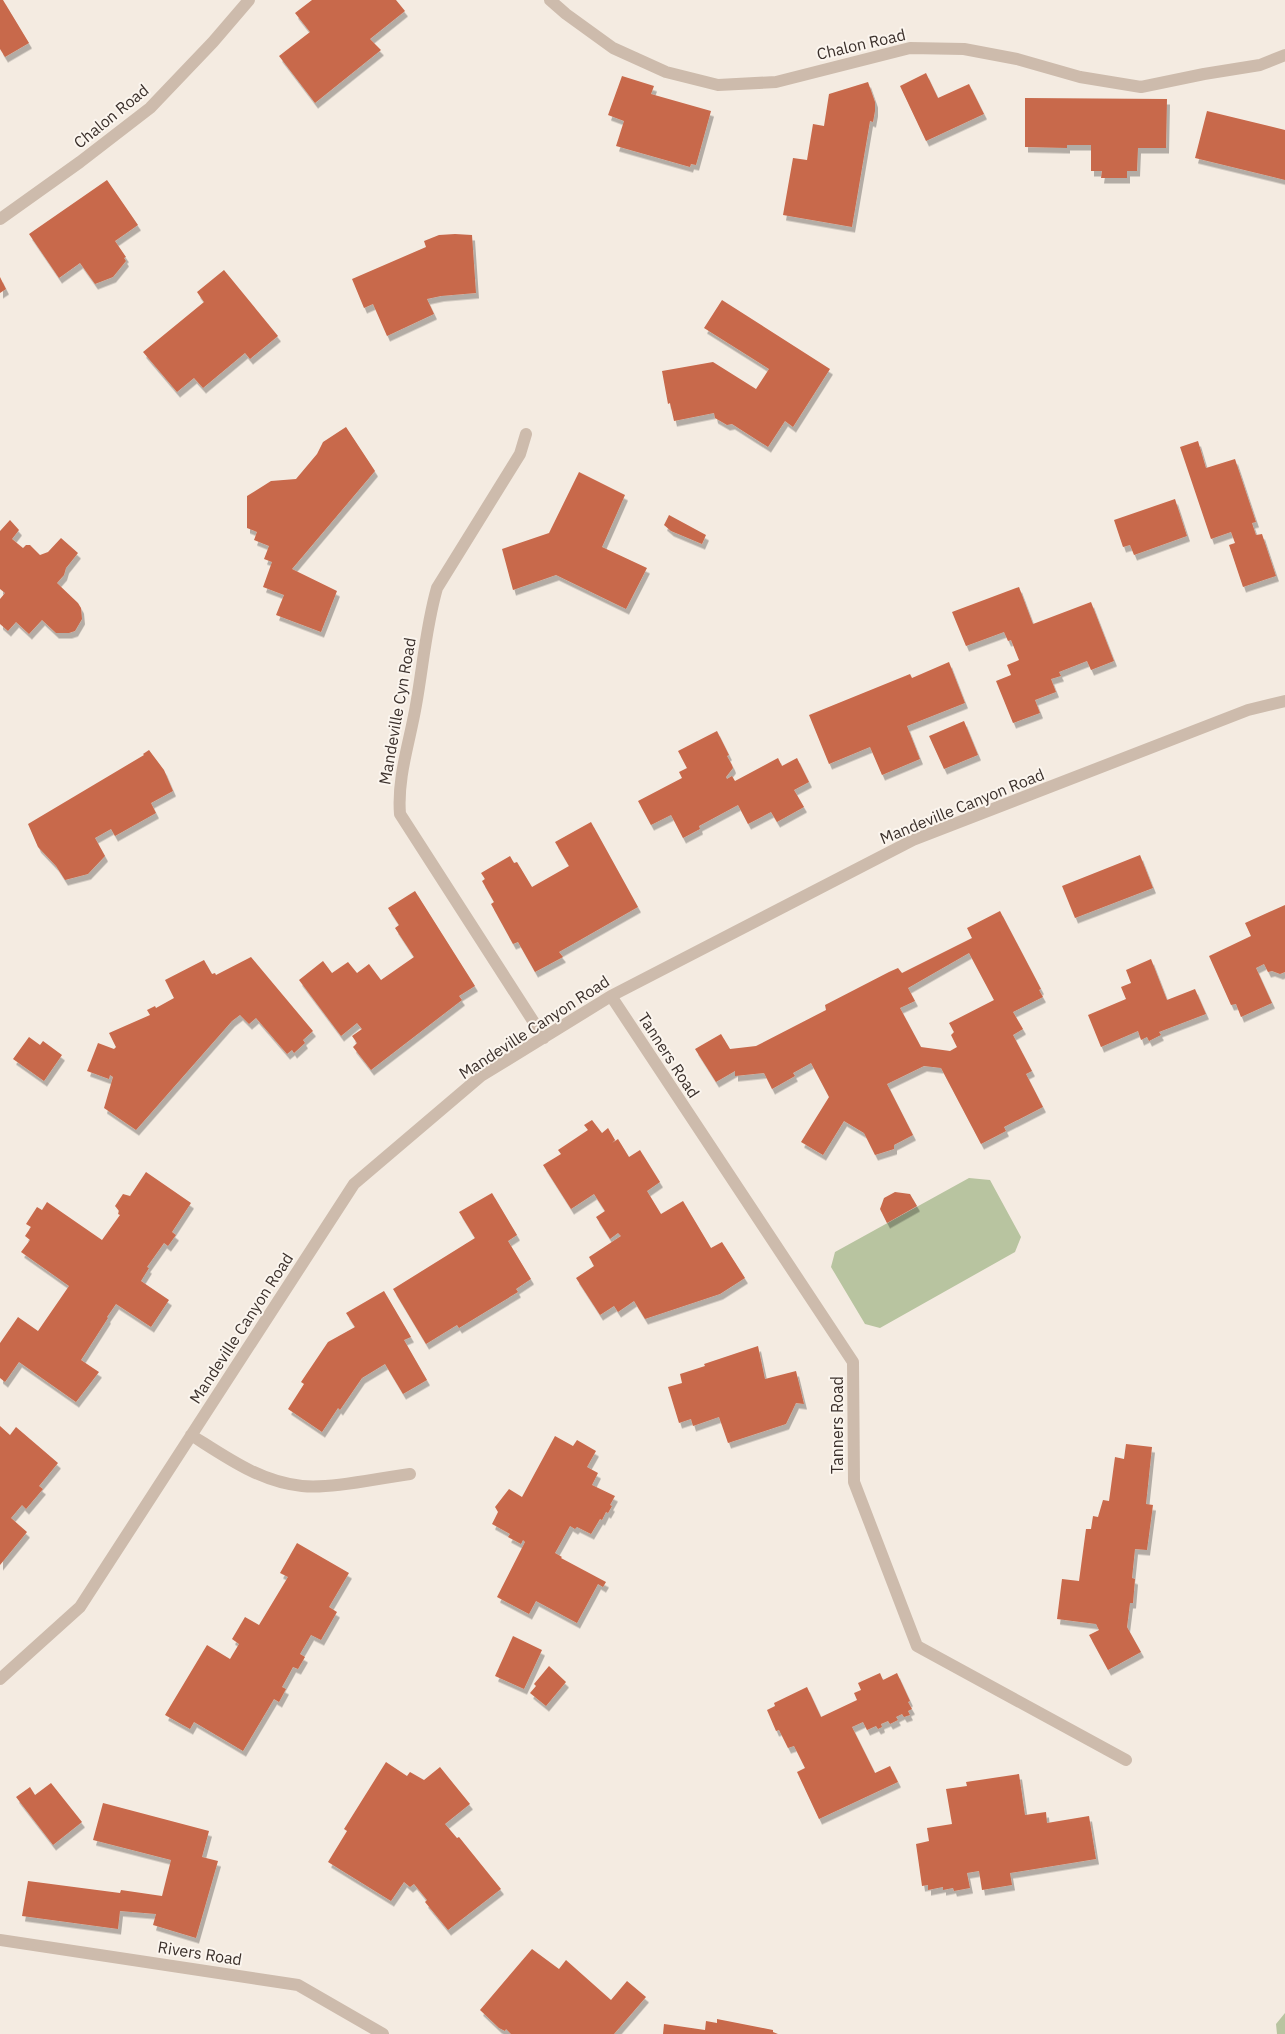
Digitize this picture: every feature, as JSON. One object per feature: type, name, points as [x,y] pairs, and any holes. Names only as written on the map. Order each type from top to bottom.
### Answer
[{"type":"street","name":"Chalon Road","points":[[0,219],[80,162],[150,108],[213,42],[249,0]]},
{"type":"street","name":"Chalon Road","points":[[550,0],[613,48],[666,72],[718,85],[776,82],[910,48],[964,49],[1017,59],[1080,77],[1142,87],[1260,65],[1285,55]]},
{"type":"street","name":"Mandeville Cyn Road","points":[[526,434],[520,454],[437,588],[398,794],[400,814],[544,1038]]},
{"type":"street","name":"Mandeville Canyon Road","points":[[0,1679],[80,1607],[354,1184],[481,1076],[611,996],[913,840],[1248,710],[1285,701]]},
{"type":"street","name":"Tanners Road","points":[[611,996],[853,1362],[854,1482],[917,1646],[1126,1760]]},
{"type":"street","points":[[191,1436],[255,1474],[275,1481],[302,1486],[318,1487],[410,1474]]},
{"type":"street","name":"Rivers Road","points":[[0,1940],[298,1985],[383,2034]]},
{"type":"green space","points":[[969,1178],[990,1180],[1021,1237],[1015,1252],[880,1328],[865,1324],[831,1267],[835,1252]]},
{"type":"green space","points":[[1285,2013],[1285,2034],[1277,2034],[1276,2024]]},
{"type":"building","points":[[0,0],[3,0],[29,43],[5,57],[0,49]]},
{"type":"building","points":[[312,0],[396,0],[405,11],[370,39],[381,50],[315,103],[279,56],[310,32],[295,13]]},
{"type":"building","points":[[926,73],[938,98],[969,84],[984,114],[926,141],[900,86]]},
{"type":"building","points":[[622,76],[654,86],[651,94],[711,111],[696,165],[691,164],[690,167],[616,146],[624,121],[608,115]]},
{"type":"building","points":[[868,82],[875,102],[875,111],[873,122],[870,121],[852,227],[783,215],[793,158],[807,160],[813,124],[824,126],[829,94]]},
{"type":"building","points":[[1025,98],[1167,99],[1166,148],[1138,148],[1137,171],[1127,171],[1127,178],[1101,178],[1102,171],[1091,171],[1091,145],[1067,145],[1067,148],[1025,147]]},
{"type":"building","points":[[1207,111],[1285,130],[1285,180],[1195,158]]},
{"type":"building","points":[[107,180],[138,225],[115,241],[126,257],[124,258],[126,261],[113,277],[95,284],[80,263],[59,278],[29,234]]},
{"type":"building","points":[[439,235],[472,235],[476,293],[427,299],[434,314],[387,336],[373,304],[364,308],[352,279],[426,247],[424,241]]},
{"type":"building","points":[[224,270],[278,336],[250,359],[245,353],[203,388],[194,378],[177,392],[143,352],[204,302],[197,292]]},
{"type":"building","points":[[0,277],[6,289],[0,293]]},
{"type":"building","points":[[722,300],[830,369],[793,427],[785,421],[768,447],[732,424],[727,425],[715,418],[714,413],[674,421],[670,403],[668,404],[662,371],[713,362],[756,389],[769,369],[704,328]]},
{"type":"building","points":[[346,427],[375,471],[292,569],[337,591],[321,632],[276,615],[284,595],[263,587],[272,562],[264,559],[269,546],[254,540],[257,532],[247,528],[247,496],[271,481],[296,479],[317,454],[323,442]]},
{"type":"building","points":[[1198,441],[1206,468],[1235,459],[1256,522],[1252,523],[1256,535],[1262,534],[1276,576],[1243,587],[1229,545],[1235,543],[1231,532],[1211,539],[1180,447]]},
{"type":"building","points":[[579,472],[625,495],[602,547],[647,568],[626,609],[556,575],[513,590],[502,549],[549,533]]},
{"type":"building","points":[[1175,499],[1187,536],[1134,555],[1130,545],[1123,547],[1114,520]]},
{"type":"building","points":[[669,515],[706,535],[702,544],[671,531],[664,525]]},
{"type":"building","points":[[10,520],[19,530],[12,539],[23,548],[26,545],[30,545],[40,555],[48,552],[61,538],[78,553],[57,583],[81,608],[82,619],[75,631],[56,633],[42,620],[29,634],[16,622],[8,631],[0,624],[0,599],[5,593],[0,589],[0,531]]},
{"type":"building","points":[[1019,587],[1033,624],[1091,602],[1114,661],[1091,670],[1087,661],[1059,672],[1061,676],[1051,679],[1056,692],[1035,700],[1040,713],[1013,723],[996,681],[1011,675],[1007,665],[1019,660],[1011,640],[1008,641],[1004,632],[966,646],[952,612]]},
{"type":"building","points":[[949,662],[965,703],[907,726],[920,759],[882,775],[870,747],[829,764],[809,715],[910,674],[912,678]]},
{"type":"building","points":[[964,721],[978,755],[944,769],[929,736]]},
{"type":"building","points":[[717,731],[733,768],[726,777],[727,779],[732,776],[735,781],[778,758],[782,766],[797,758],[809,782],[794,790],[804,807],[777,822],[771,812],[748,824],[738,805],[699,826],[700,829],[683,838],[671,815],[651,825],[638,801],[682,778],[679,772],[687,768],[678,751]]},
{"type":"building","points":[[149,750],[164,770],[173,791],[151,803],[156,813],[115,836],[111,829],[95,838],[105,856],[88,874],[65,880],[56,866],[38,847],[28,824],[144,755]]},
{"type":"building","points":[[591,822],[638,907],[559,952],[563,957],[535,972],[518,942],[513,944],[491,904],[494,902],[482,881],[485,879],[481,873],[510,856],[514,863],[517,862],[532,887],[569,866],[555,842]]},
{"type":"building","points":[[1140,855],[1153,888],[1075,918],[1062,886]]},
{"type":"building","points":[[415,891],[475,986],[459,996],[462,1000],[371,1070],[353,1047],[357,1043],[352,1036],[362,1029],[357,1023],[341,1036],[299,980],[323,961],[332,973],[348,962],[357,973],[369,964],[381,980],[414,957],[395,928],[399,925],[388,908]]},
{"type":"building","points":[[1285,905],[1285,972],[1280,974],[1272,971],[1268,972],[1264,964],[1256,968],[1272,1003],[1241,1017],[1236,1004],[1231,1005],[1209,956],[1251,936],[1245,923]]},
{"type":"building","points":[[1000,911],[1041,989],[1039,990],[1043,997],[1013,1012],[1023,1029],[1013,1035],[1032,1071],[1026,1074],[1043,1107],[1004,1127],[1006,1131],[981,1144],[941,1068],[924,1066],[887,1084],[913,1135],[894,1145],[894,1149],[875,1155],[864,1133],[844,1121],[823,1155],[801,1142],[829,1097],[811,1063],[793,1073],[795,1076],[772,1089],[764,1073],[735,1076],[735,1071],[716,1082],[695,1049],[721,1034],[730,1049],[756,1046],[826,1010],[825,1005],[889,972],[898,968],[902,973],[972,938],[967,928]],"holes":[[[969,953],[994,1000],[949,1023],[954,1032],[951,1035],[957,1047],[950,1051],[921,1047],[900,1008],[915,1001],[908,988]]]},
{"type":"building","points":[[251,957],[313,1031],[303,1040],[305,1043],[294,1053],[292,1050],[287,1054],[256,1018],[249,1024],[240,1015],[232,1021],[136,1130],[104,1108],[113,1077],[110,1075],[109,1079],[87,1071],[98,1043],[114,1049],[116,1047],[109,1033],[150,1015],[147,1010],[155,1006],[156,1008],[174,998],[165,980],[204,960],[212,974],[215,973],[216,975]]},
{"type":"building","points":[[1151,959],[1167,1000],[1195,989],[1206,1014],[1159,1032],[1161,1035],[1149,1041],[1147,1037],[1141,1040],[1138,1031],[1101,1047],[1088,1015],[1126,999],[1121,987],[1131,983],[1126,970]]},
{"type":"building","points":[[29,1037],[40,1045],[43,1041],[62,1055],[44,1081],[13,1059]]},
{"type":"building","points":[[592,1120],[602,1133],[608,1128],[615,1140],[612,1143],[618,1139],[629,1157],[640,1150],[660,1182],[647,1191],[661,1214],[683,1201],[711,1248],[722,1242],[745,1278],[720,1294],[645,1319],[634,1301],[618,1312],[614,1306],[600,1315],[576,1278],[594,1266],[589,1257],[621,1236],[618,1233],[610,1239],[596,1217],[605,1211],[594,1194],[571,1209],[543,1165],[561,1154],[558,1150],[588,1130],[584,1125]]},
{"type":"building","points":[[146,1172],[191,1203],[172,1232],[176,1235],[168,1246],[164,1243],[147,1267],[149,1268],[141,1281],[169,1300],[151,1327],[116,1304],[81,1360],[99,1372],[76,1402],[19,1362],[5,1382],[0,1378],[0,1343],[18,1317],[38,1331],[69,1286],[21,1252],[30,1240],[25,1236],[31,1227],[26,1224],[37,1207],[42,1210],[47,1202],[102,1240],[120,1215],[115,1206],[123,1194],[130,1196]]},
{"type":"building","points":[[895,1192],[910,1194],[917,1206],[887,1223],[880,1209],[884,1198]]},
{"type":"building","points":[[492,1193],[517,1235],[508,1241],[531,1279],[516,1289],[518,1292],[459,1328],[457,1325],[426,1344],[393,1289],[475,1238],[459,1212]]},
{"type":"building","points":[[384,1291],[411,1337],[404,1340],[427,1380],[403,1394],[385,1364],[362,1378],[322,1432],[288,1409],[304,1384],[301,1382],[328,1342],[355,1327],[346,1313]]},
{"type":"building","points":[[758,1346],[765,1379],[796,1371],[804,1404],[796,1403],[786,1424],[728,1443],[719,1417],[693,1426],[691,1419],[679,1423],[668,1387],[682,1383],[680,1374]]},
{"type":"building","points":[[0,1426],[10,1435],[16,1427],[58,1463],[39,1486],[43,1489],[26,1509],[22,1505],[11,1518],[27,1532],[0,1565]]},
{"type":"building","points":[[555,1436],[573,1446],[577,1440],[596,1451],[587,1467],[598,1473],[592,1485],[615,1496],[608,1513],[606,1512],[602,1520],[600,1519],[591,1534],[577,1527],[575,1529],[570,1526],[555,1553],[606,1582],[603,1587],[598,1584],[577,1623],[536,1601],[529,1614],[497,1597],[525,1542],[523,1540],[521,1544],[508,1537],[510,1534],[492,1524],[498,1512],[495,1507],[509,1489],[522,1497]]},
{"type":"building","points":[[1126,1444],[1152,1447],[1146,1504],[1153,1505],[1147,1550],[1135,1549],[1132,1578],[1135,1579],[1133,1603],[1130,1603],[1127,1627],[1141,1652],[1108,1670],[1089,1635],[1099,1630],[1096,1624],[1057,1619],[1062,1579],[1079,1581],[1086,1529],[1091,1529],[1093,1516],[1098,1517],[1103,1500],[1109,1501],[1115,1457],[1124,1459]]},
{"type":"building","points":[[297,1543],[349,1573],[329,1607],[337,1612],[321,1640],[311,1635],[300,1654],[305,1657],[298,1669],[293,1667],[282,1687],[286,1689],[279,1702],[274,1699],[243,1751],[194,1722],[190,1729],[165,1715],[207,1645],[230,1659],[239,1644],[232,1639],[245,1617],[259,1625],[288,1577],[280,1573]]},
{"type":"building","points":[[513,1636],[542,1650],[524,1689],[495,1676]]},
{"type":"building","points":[[549,1666],[566,1682],[546,1706],[530,1693],[536,1686],[534,1684]]},
{"type":"building","points":[[880,1673],[883,1680],[897,1673],[910,1701],[908,1702],[912,1709],[908,1711],[910,1715],[904,1717],[902,1714],[896,1717],[898,1720],[890,1724],[888,1721],[881,1724],[882,1727],[878,1729],[876,1726],[867,1730],[863,1722],[852,1727],[875,1773],[890,1766],[898,1782],[819,1819],[797,1772],[805,1768],[794,1746],[788,1748],[779,1730],[776,1731],[767,1710],[775,1706],[774,1703],[807,1687],[821,1717],[857,1700],[854,1693],[861,1690],[858,1683]]},
{"type":"building","points":[[386,1762],[407,1776],[410,1772],[424,1780],[440,1767],[470,1804],[445,1824],[457,1838],[459,1837],[501,1889],[448,1930],[425,1902],[427,1900],[414,1884],[410,1887],[404,1882],[391,1901],[328,1862],[347,1831],[344,1829]]},
{"type":"building","points":[[1019,1774],[1025,1815],[1046,1812],[1047,1823],[1089,1816],[1096,1859],[1010,1873],[1012,1885],[982,1890],[979,1871],[967,1873],[970,1888],[954,1891],[953,1888],[943,1890],[943,1887],[928,1890],[928,1885],[922,1886],[916,1844],[929,1841],[927,1828],[952,1824],[946,1789],[967,1786],[966,1782]]},
{"type":"building","points":[[51,1783],[82,1822],[53,1845],[16,1797],[30,1787],[35,1795]]},
{"type":"building","points":[[103,1803],[209,1831],[202,1857],[218,1861],[196,1938],[153,1925],[156,1914],[120,1911],[118,1929],[22,1916],[28,1881],[120,1893],[121,1890],[162,1896],[171,1860],[93,1840]]},
{"type":"building","points":[[532,1949],[559,1969],[566,1960],[611,2000],[627,1981],[646,1997],[614,2034],[511,2034],[506,2029],[505,2031],[499,2028],[480,2010]]},
{"type":"building","points":[[717,2019],[773,2030],[773,2032],[778,2034],[663,2034],[664,2024],[705,2030],[706,2021],[717,2023]]}]
